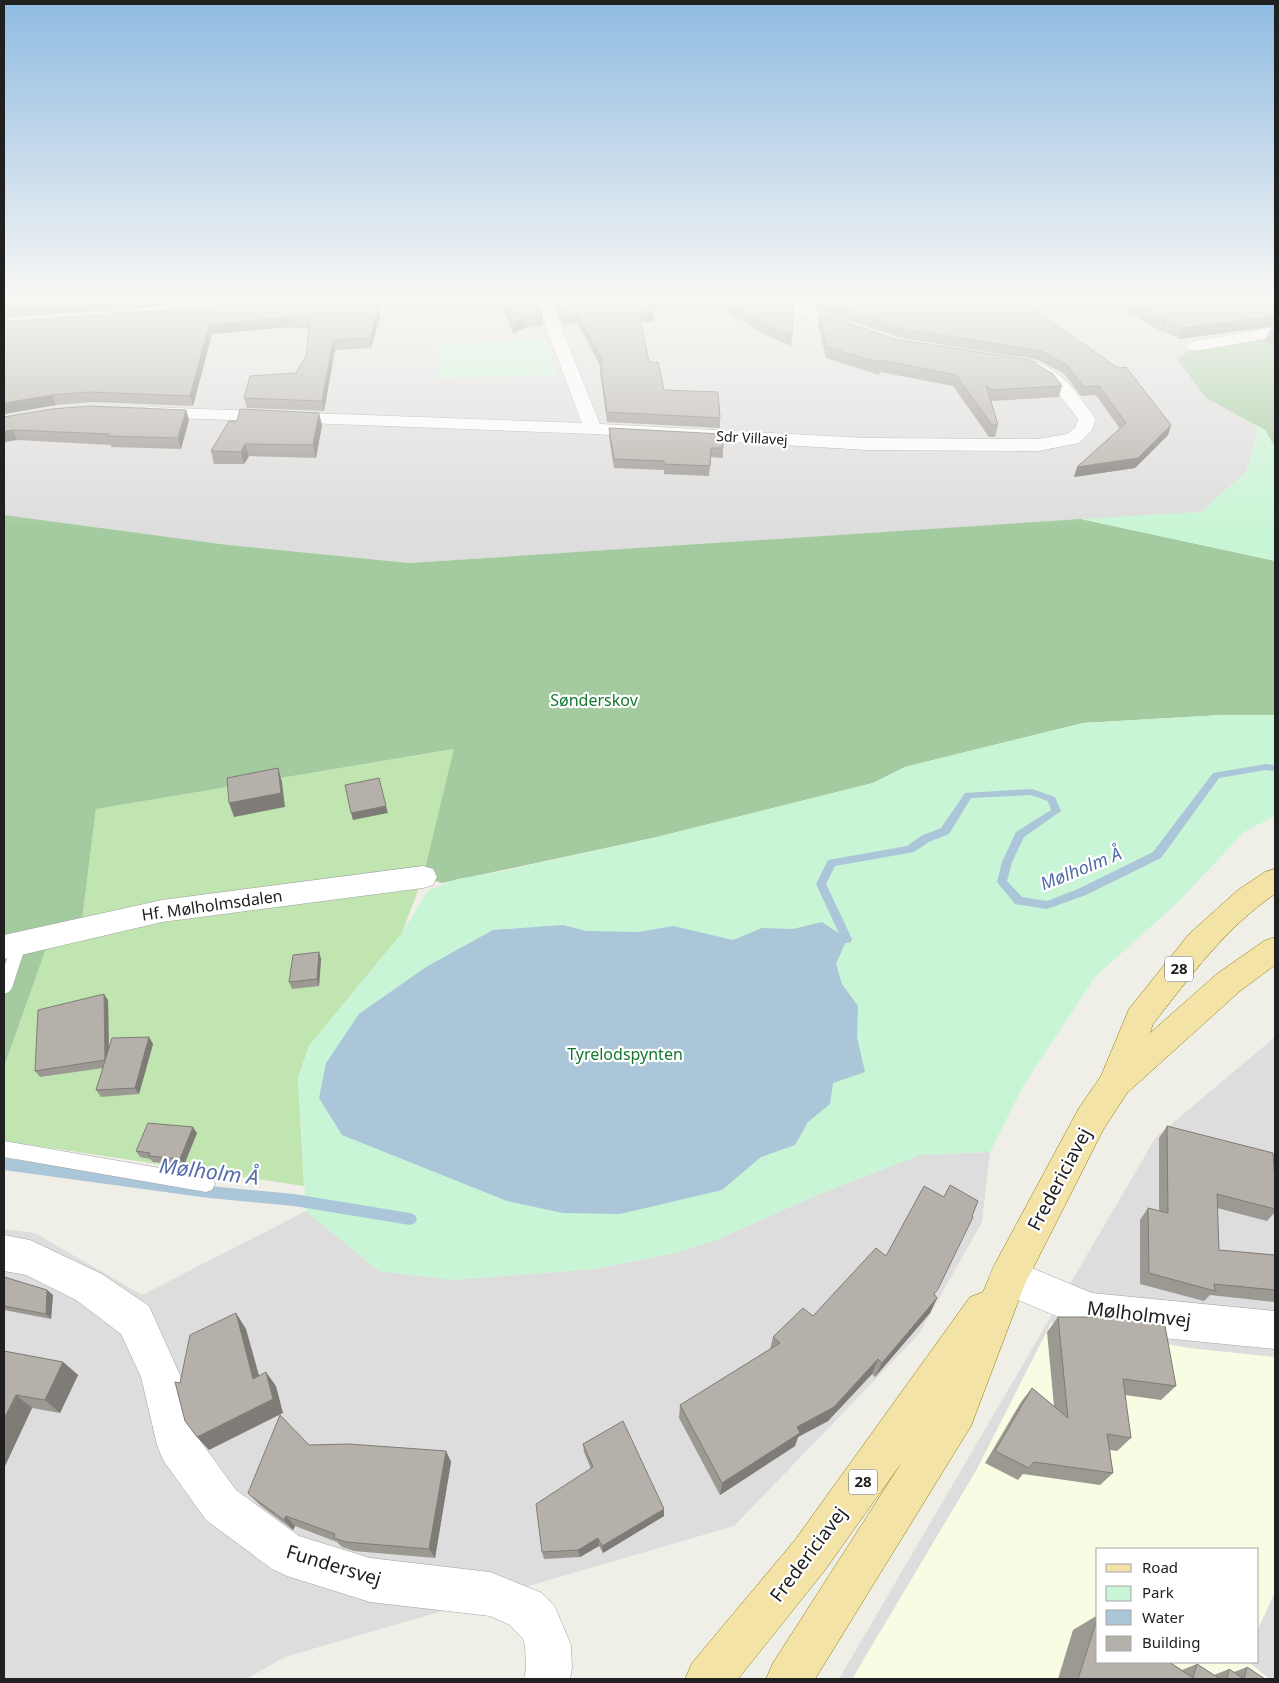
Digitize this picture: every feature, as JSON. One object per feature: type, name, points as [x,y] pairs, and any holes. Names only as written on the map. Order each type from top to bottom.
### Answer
[{"type":"main road","name":"Fredericiavej","points":[[788,1679],[957,1412],[1008,1277],[1091,1119],[1115,1084],[1140,1018],[1200,942],[1248,898],[1275,880]]},
{"type":"main road","name":"Fredericiavej","points":[[1115,1084],[1229,982],[1275,949]]},
{"type":"main road","name":"Fredericiavej","points":[[708,1679],[810,1555],[1008,1277]]},
{"type":"street","points":[[572,375],[593,429]]},
{"type":"street","name":"Sdr Villavej","points":[[133,411],[593,429],[867,444],[1028,445],[1056,443],[1073,438],[1083,430],[1087,419],[1058,380],[1048,375]]},
{"type":"street","name":"Hf. Mølholmsdalen","points":[[12,944],[162,911],[423,877]]},
{"type":"street","name":"Fundersvej","points":[[4,1253],[30,1258],[90,1288],[135,1320],[160,1375],[178,1445],[222,1505],[287,1554],[370,1580],[490,1594],[526,1609],[539,1623],[548,1645],[549,1668],[547,1679]]},
{"type":"street","name":"Mølholmvej","points":[[1008,1277],[1092,1312],[1275,1330]]},
{"type":"lane","points":[[4,988],[12,944]]},
{"type":"lane","points":[[4,1148],[206,1184]]},
{"type":"shaded area","points":[[4,375],[1189,375],[1206,398],[1254,424],[1257,437],[1246,472],[1201,512],[409,563],[228,545],[4,515]]},
{"type":"shaded area","points":[[1275,1037],[1275,1679],[839,1679],[1156,1137]]},
{"type":"shaded area","points":[[990,1152],[982,1222],[919,1334],[734,1526],[285,1657],[246,1679],[4,1679],[4,1229],[35,1233],[142,1295],[306,1211],[379,1271],[454,1280],[594,1269],[674,1253],[716,1240],[815,1196],[919,1155]]},
{"type":"shaded area","points":[[1051,1323],[1189,1348],[1275,1357],[1275,1592],[1259,1627],[1259,1548],[1096,1548],[1096,1663],[1250,1663],[1269,1679],[852,1679],[977,1469]]},
{"type":"green space","points":[[438,375],[557,375],[438,378]]},
{"type":"green space","points":[[1189,375],[1275,375],[1275,448],[1265,430],[1206,398]]},
{"type":"green space","points":[[1254,424],[1265,430],[1275,448],[1275,561],[1081,519],[1201,512],[1246,472],[1257,437]]},
{"type":"green space","name":"Sønderskov","points":[[4,515],[228,545],[409,563],[1081,519],[1275,561],[1275,715],[1222,715],[1083,723],[905,767],[873,783],[657,837],[442,883],[423,877],[454,749],[96,809],[80,937],[47,946],[4,1067]]},
{"type":"green space","name":"Tyrelodspynten","points":[[1222,715],[1275,715],[1275,816],[1244,832],[1177,903],[1095,977],[1023,1086],[990,1152],[919,1155],[815,1196],[716,1240],[674,1253],[594,1269],[454,1280],[379,1271],[306,1211],[298,1078],[309,1046],[402,933],[428,891],[457,879],[499,872],[657,837],[873,783],[905,767],[1083,723]]},
{"type":"green space","points":[[455,749],[423,877],[402,933],[309,1046],[298,1078],[304,1186],[4,1141],[4,1067],[47,946],[80,937],[96,809]]},
{"type":"water","points":[[822,922],[847,939],[836,964],[842,984],[858,1006],[857,1037],[865,1072],[833,1083],[830,1104],[808,1122],[795,1145],[761,1157],[722,1190],[620,1214],[563,1213],[507,1201],[342,1135],[319,1098],[326,1063],[359,1014],[426,967],[493,930],[563,925],[586,931],[639,932],[673,926],[733,940],[762,928],[793,929]]},
{"type":"building","points":[[4,375],[196,375],[190,396],[89,392],[52,395],[4,403]]},
{"type":"building","points":[[327,375],[322,401],[244,398],[250,376]]},
{"type":"building","points":[[602,375],[661,375],[664,390],[718,392],[720,418],[607,412]]},
{"type":"building","points":[[954,375],[1053,375],[1062,386],[991,390],[986,385],[998,425],[992,425],[956,375]]},
{"type":"building","points":[[1074,375],[1132,375],[1171,425],[1138,458],[1077,467],[1126,423],[1099,386],[1084,387]]},
{"type":"building","points":[[89,406],[186,410],[178,438],[4,431],[4,417],[52,409]]},
{"type":"building","points":[[240,409],[319,413],[313,445],[245,444],[241,452],[211,451],[229,421],[237,421]]},
{"type":"building","points":[[609,428],[722,434],[723,448],[711,448],[710,466],[664,464],[664,461],[614,459]]},
{"type":"building","points":[[278,768],[281,793],[229,803],[227,778]]},
{"type":"building","points":[[379,778],[386,806],[351,813],[345,785]]},
{"type":"building","points":[[319,952],[317,979],[289,982],[293,955]]},
{"type":"building","points":[[104,994],[105,1060],[35,1071],[38,1010]]},
{"type":"building","points":[[149,1037],[135,1088],[96,1090],[112,1038]]},
{"type":"building","points":[[148,1123],[193,1127],[180,1159],[149,1156],[150,1153],[136,1151]]},
{"type":"building","points":[[1167,1126],[1273,1153],[1275,1209],[1217,1194],[1219,1250],[1275,1255],[1275,1290],[1214,1284],[1215,1291],[1149,1273],[1148,1208],[1168,1213]]},
{"type":"building","points":[[950,1185],[978,1201],[973,1217],[934,1294],[937,1298],[882,1363],[878,1359],[834,1407],[797,1427],[800,1433],[722,1483],[680,1405],[780,1343],[773,1337],[803,1308],[813,1316],[876,1248],[886,1256],[924,1186],[944,1197]]},
{"type":"building","points":[[4,1277],[47,1290],[46,1314],[4,1306]]},
{"type":"building","points":[[236,1313],[253,1379],[266,1372],[273,1399],[197,1437],[185,1421],[175,1382],[180,1383],[190,1335]]},
{"type":"building","points":[[1058,1317],[1103,1317],[1165,1326],[1176,1386],[1123,1379],[1131,1438],[1107,1434],[1113,1473],[1034,1462],[1029,1468],[995,1451],[1032,1388],[1068,1418]]},
{"type":"building","points":[[4,1351],[63,1362],[45,1400],[16,1395],[4,1419]]},
{"type":"building","points":[[280,1415],[309,1445],[349,1444],[446,1451],[429,1549],[346,1542],[334,1538],[335,1534],[286,1516],[284,1520],[251,1496],[248,1493]]},
{"type":"building","points":[[623,1421],[664,1509],[602,1546],[598,1538],[578,1550],[542,1552],[536,1504],[593,1467],[583,1444]]},
{"type":"building","points":[[1096,1622],[1096,1663],[1170,1663],[1193,1678],[1197,1664],[1220,1679],[1078,1679]]},
{"type":"building","points":[[1247,1667],[1265,1679],[1244,1679]]},
{"type":"building","points":[[1229,1669],[1244,1679],[1227,1679]]},
{"type":"waterway","name":"Mølholm Å","points":[[847,939],[821,884],[832,863],[910,849],[925,839],[945,831],[968,795],[1032,792],[1052,799],[1056,811],[1020,835],[1007,862],[1002,882],[1019,901],[1047,905],[1082,892],[1157,855],[1216,775],[1266,767],[1275,768]]},
{"type":"waterway","name":"Mølholm Å","points":[[4,1164],[209,1192],[294,1200],[410,1219]]}]
